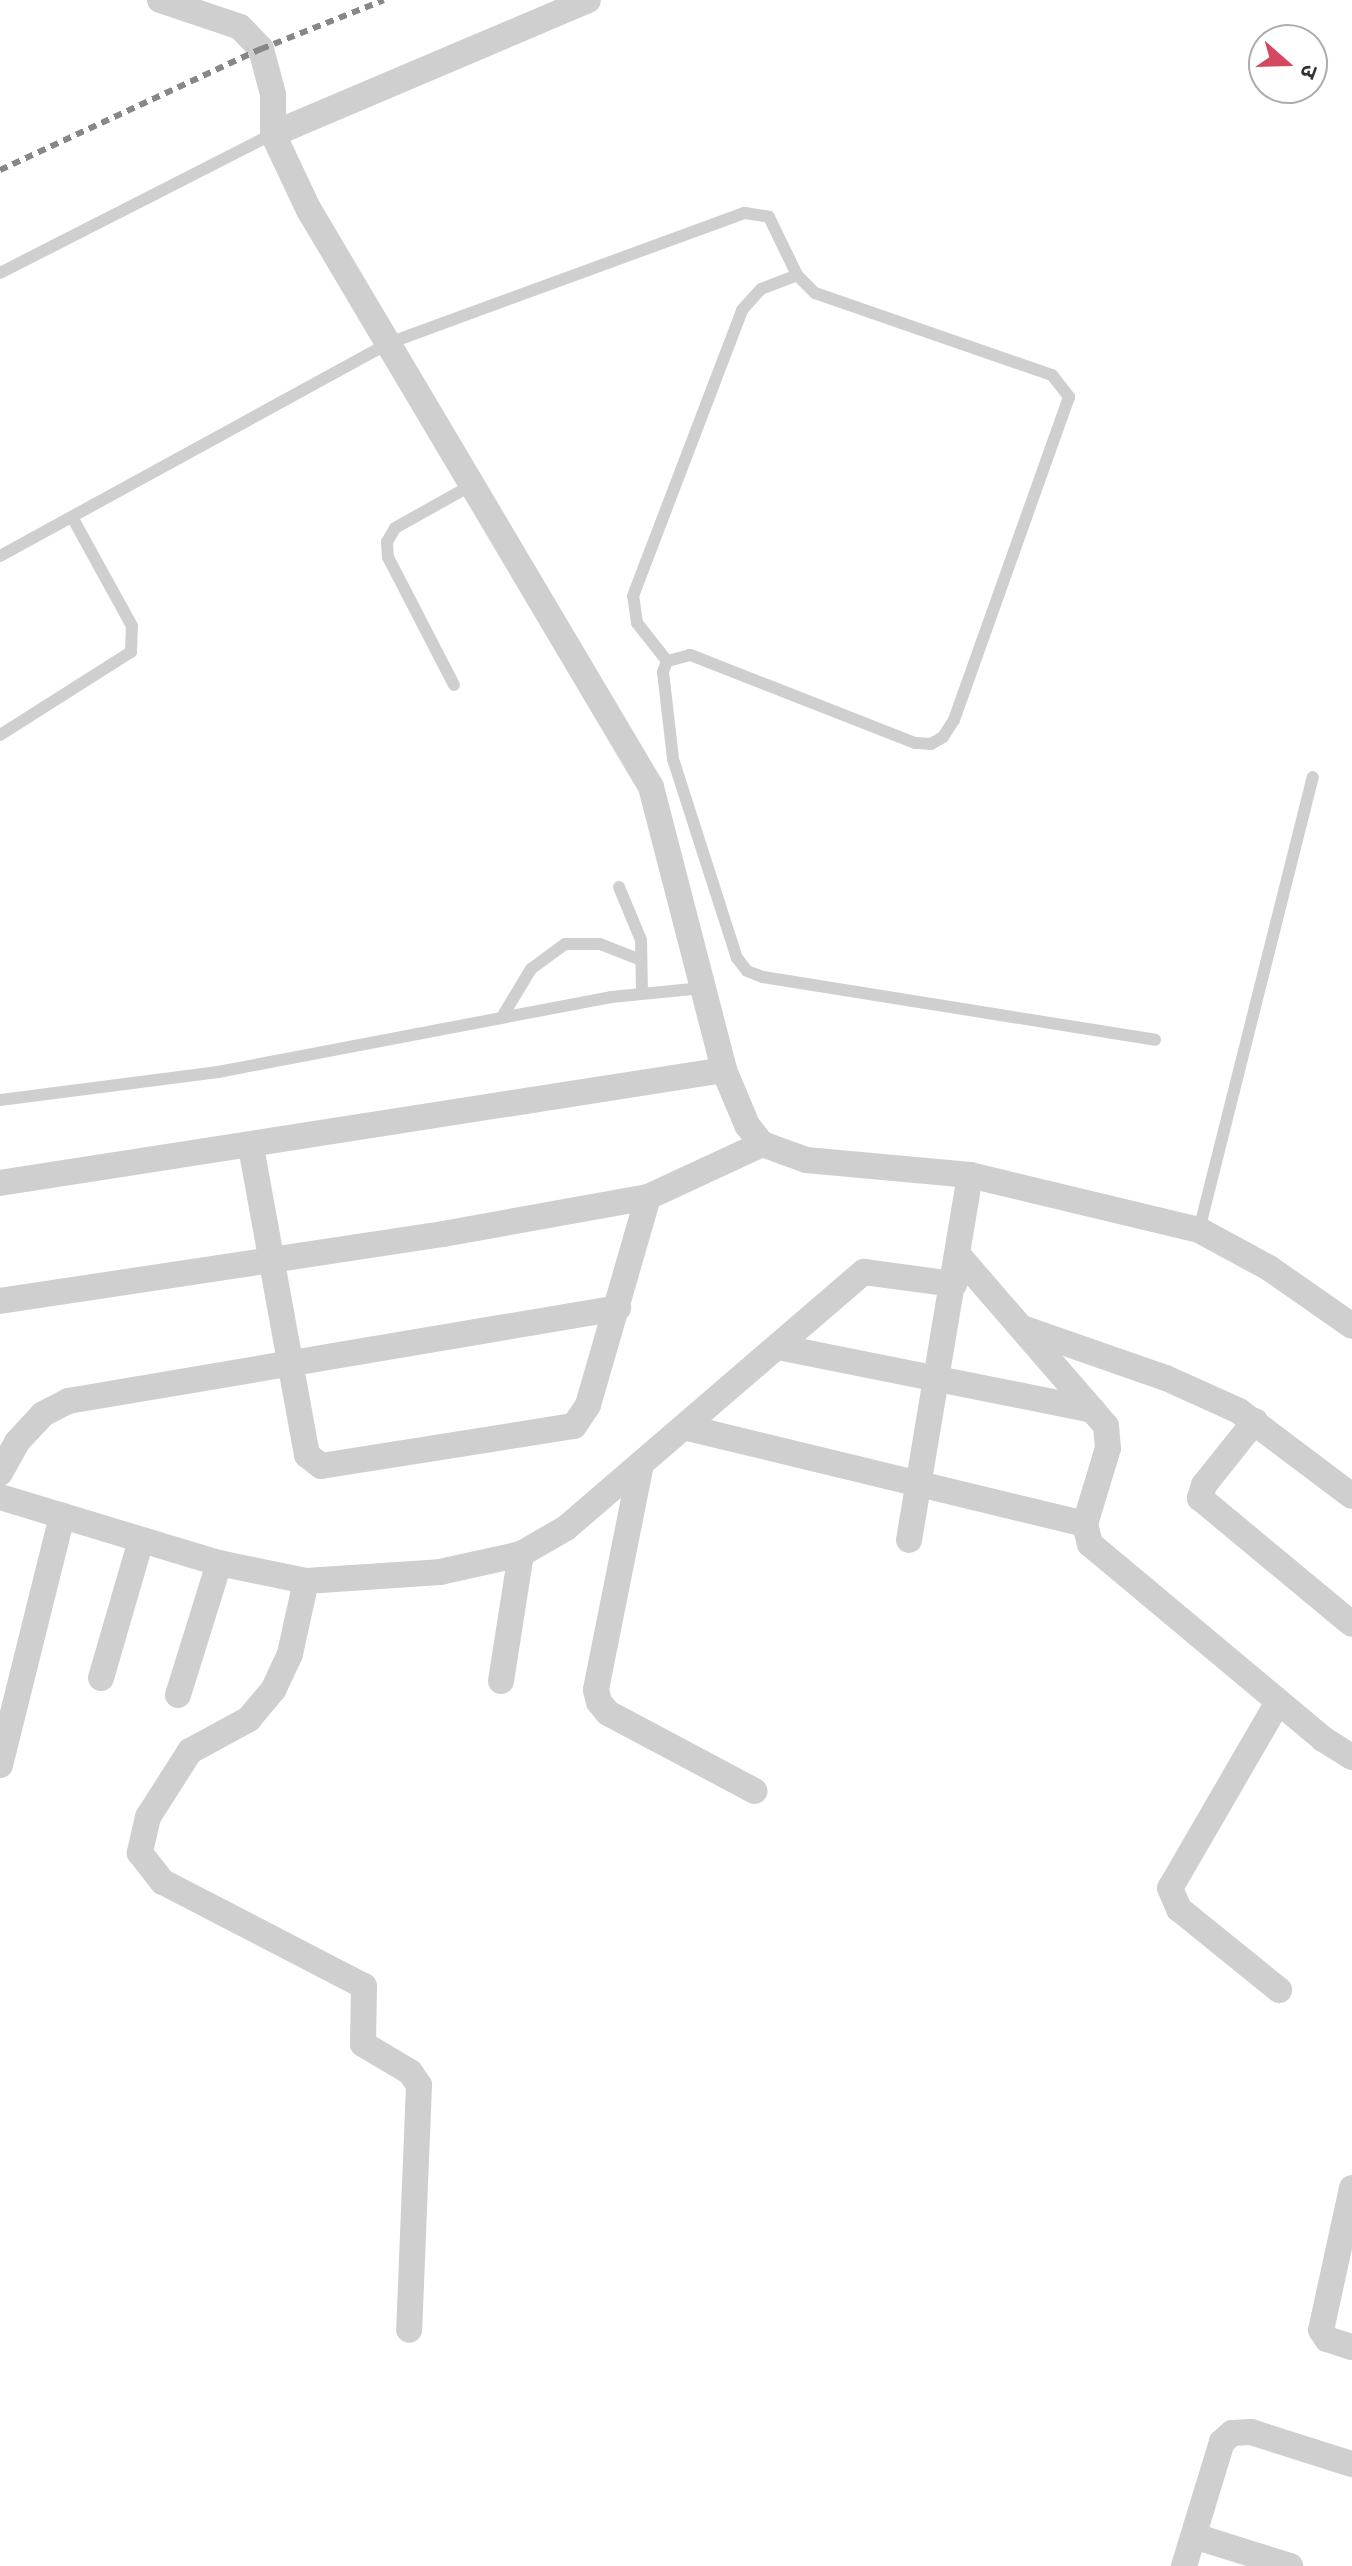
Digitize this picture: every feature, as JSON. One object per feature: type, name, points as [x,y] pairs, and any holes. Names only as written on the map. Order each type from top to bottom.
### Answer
[{"type":"street","points":[[160,0],[240,27],[261,49],[273,94],[273,134],[309,210],[651,787],[706,988],[724,1070],[747,1125],[762,1144],[806,1160],[967,1192],[1199,1230],[1269,1268],[1352,1326]]},
{"type":"street","points":[[273,134],[588,0]]},
{"type":"street","points":[[0,1183],[251,1147],[396,1119],[724,1070]]},
{"type":"street","points":[[0,1301],[272,1257],[443,1234],[648,1197],[762,1144]]},
{"type":"street","points":[[251,1147],[307,1455],[321,1466],[566,1430],[588,1405],[648,1197]]},
{"type":"street","points":[[909,1540],[967,1192]]},
{"type":"street","points":[[958,1255],[1106,1426],[1109,1440],[1085,1524],[1095,1551],[1278,1702],[1352,1757]]},
{"type":"street","points":[[0,1497],[219,1563],[306,1581],[440,1572],[521,1554],[566,1528],[864,1272],[954,1284]]},
{"type":"street","points":[[0,1473],[17,1442],[43,1414],[68,1401],[289,1361],[618,1308]]},
{"type":"street","points":[[1025,1329],[1166,1378],[1255,1421],[1352,1496]]},
{"type":"street","points":[[778,1347],[1093,1410]]},
{"type":"street","points":[[1255,1421],[1204,1485],[1204,1506],[1352,1624]]},
{"type":"street","points":[[684,1427],[1085,1524]]},
{"type":"street","points":[[641,1464],[598,1675],[599,1702],[608,1713],[755,1791]]},
{"type":"street","points":[[0,1765],[62,1516]]},
{"type":"street","points":[[101,1678],[141,1540]]},
{"type":"street","points":[[501,1681],[521,1554]]},
{"type":"street","points":[[178,1695],[219,1563]]},
{"type":"street","points":[[306,1581],[290,1654],[273,1690],[249,1719],[190,1751],[148,1817],[140,1853],[163,1882],[364,1986],[363,2044],[410,2072],[419,2085],[409,2330]]},
{"type":"street","points":[[1278,1702],[1170,1888],[1179,1909],[1279,1990]]},
{"type":"street","points":[[1352,2188],[1345,2240],[1321,2330],[1327,2339],[1352,2347]]},
{"type":"street","points":[[1184,2566],[1222,2442],[1232,2433],[1251,2432],[1352,2464]]},
{"type":"street","points":[[1194,2536],[1290,2566]]},
{"type":"lane","points":[[0,273],[273,134]]},
{"type":"lane","points":[[0,556],[389,343],[745,213],[769,217],[797,275],[815,293],[1052,375],[1069,397],[1067,413],[954,720],[943,737],[931,744],[915,743],[690,655],[667,661]]},
{"type":"lane","points":[[667,661],[631,611],[633,596],[742,310],[761,289],[797,275]]},
{"type":"lane","points":[[454,685],[388,557],[387,542],[395,528],[472,485]]},
{"type":"lane","points":[[0,735],[131,652],[132,626],[72,517]]},
{"type":"lane","points":[[667,661],[663,672],[673,759],[737,958],[747,971],[1155,1040]]},
{"type":"lane","points":[[1199,1230],[1313,777]]},
{"type":"lane","points":[[619,887],[638,928],[642,992]]},
{"type":"lane","points":[[502,1017],[531,969],[565,944],[600,944],[641,960]]},
{"type":"lane","points":[[0,1100],[218,1072],[642,992],[706,988]]},
{"type":"railway","points":[[0,170],[261,49],[384,0]]}]
